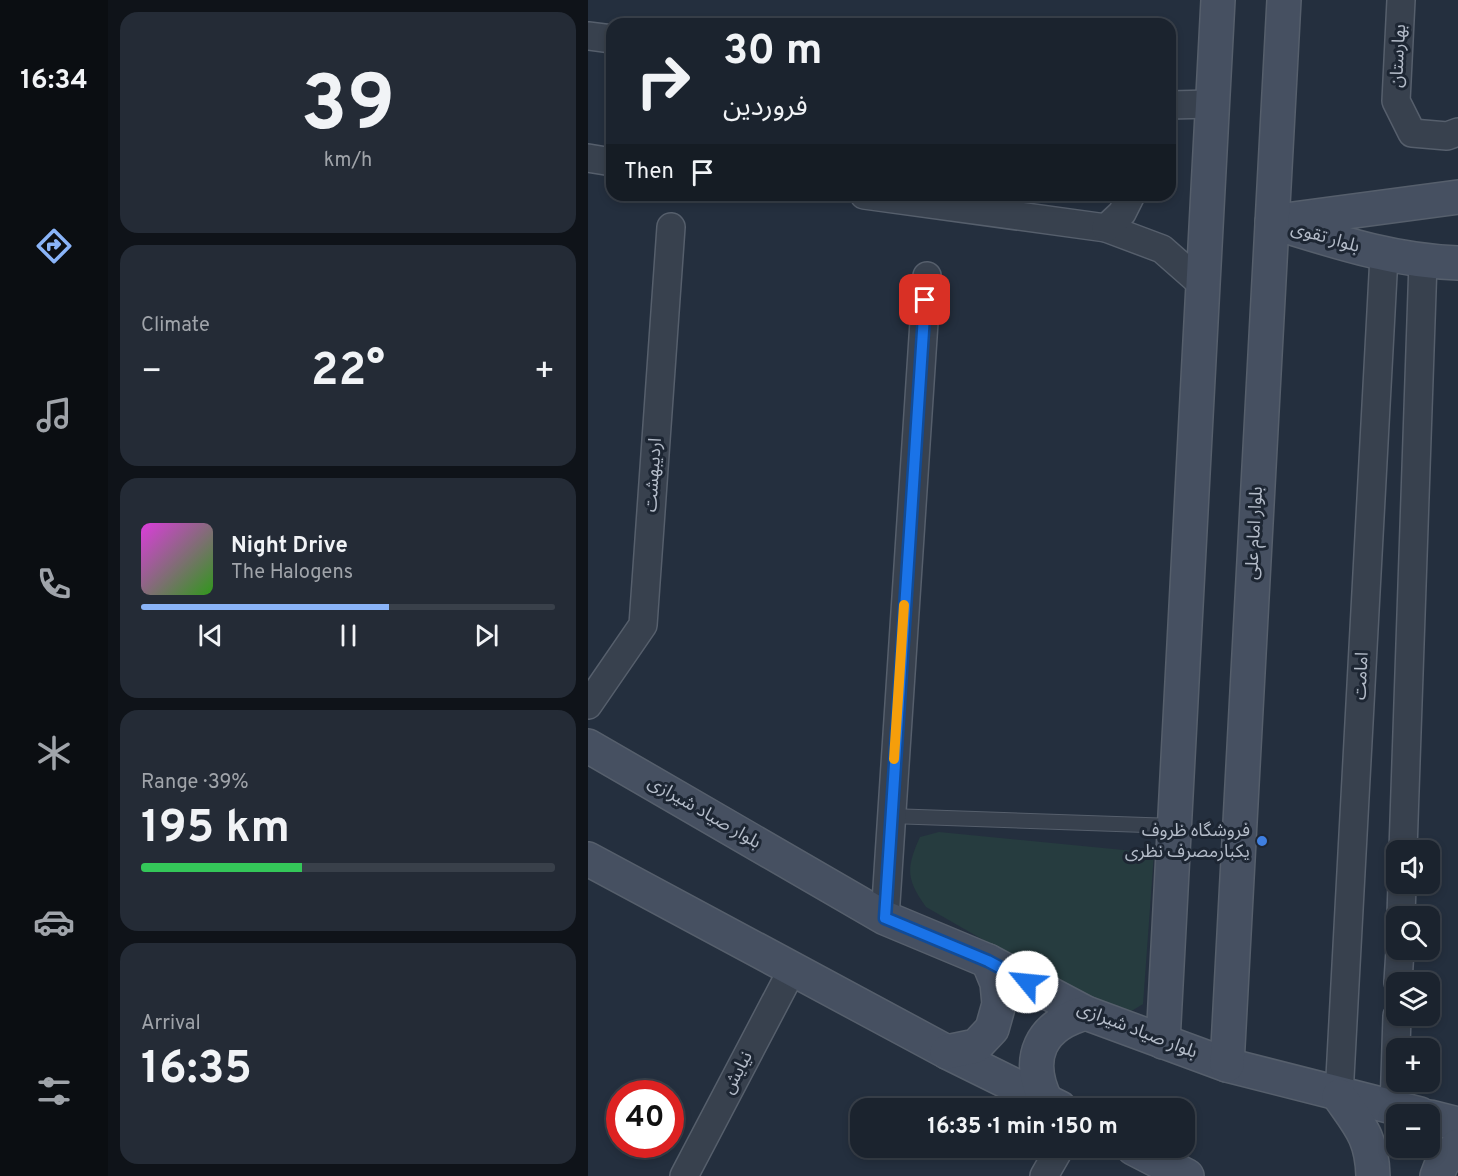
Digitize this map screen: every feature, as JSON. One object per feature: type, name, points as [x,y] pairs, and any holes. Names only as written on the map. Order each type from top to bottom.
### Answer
[{"type":"street","points":[[1163,1042],[1218,0]]},
{"type":"street","name":"بلوار امام علی","points":[[1227,1065],[1284,0]]},
{"type":"street","name":"بهارستان","points":[[1401,0],[1396,101],[1412,133],[1447,136],[1458,132]]},
{"type":"street","points":[[588,36],[606,38]]},
{"type":"street","points":[[1176,105],[1212,104]]},
{"type":"street","points":[[588,158],[606,161]]},
{"type":"street","name":"بلوار تقوی","points":[[1272,222],[1458,197]]},
{"type":"street","points":[[908,201],[1106,228],[1162,249],[1203,285]]},
{"type":"street","points":[[1106,228],[1122,213],[1128,201]]},
{"type":"street","name":"بلوار تقوی","points":[[1272,222],[1384,256],[1423,262],[1458,263]]},
{"type":"street","name":"اردیبهشت","points":[[588,705],[643,626],[671,227]]},
{"type":"street","name":"امامت","points":[[1339,1096],[1384,256]]},
{"type":"street","points":[[1403,840],[1423,262]]},
{"type":"street","points":[[885,918],[927,276]]},
{"type":"street","name":"بلوار صیاد شیرازی","points":[[588,746],[885,918],[988,961],[1086,1013],[1227,1065],[1339,1096],[1386,1106]]},
{"type":"street","points":[[588,859],[947,1052],[1039,1098]]},
{"type":"street","points":[[947,1052],[976,1046],[992,1029],[999,1004],[997,983],[988,961]]},
{"type":"street","name":"نیایش","points":[[684,1176],[792,969]]},
{"type":"street","points":[[1048,1098],[1038,1084],[1036,1064],[1041,1046],[1052,1029],[1067,1018],[1086,1013]]},
{"type":"street","points":[[1398,1026],[1406,1104]]},
{"type":"street","points":[[1339,1096],[1359,1124],[1372,1150],[1373,1176]]},
{"type":"street","points":[[1440,1120],[1458,1124]]},
{"type":"street","points":[[1437,1176],[1442,1163],[1458,1146]]},
{"type":"street","points":[[1044,1176],[1054,1158]]},
{"type":"street","points":[[1152,1158],[1187,1176]]},
{"type":"lane","points":[[890,816],[1174,826]]},
{"type":"green space","points":[[939,832],[1154,853],[1143,1004],[1120,1018],[926,907],[915,889],[910,865],[920,837]]},
{"type":"slow traffic","points":[[894,759],[904,605]]},
{"type":"place","name":"فروشگاه ظروف یکبارمصرف نظری","points":[[1262,841]]},
{"type":"route","points":[[925,300],[885,918],[988,961],[1027,982]]}]
